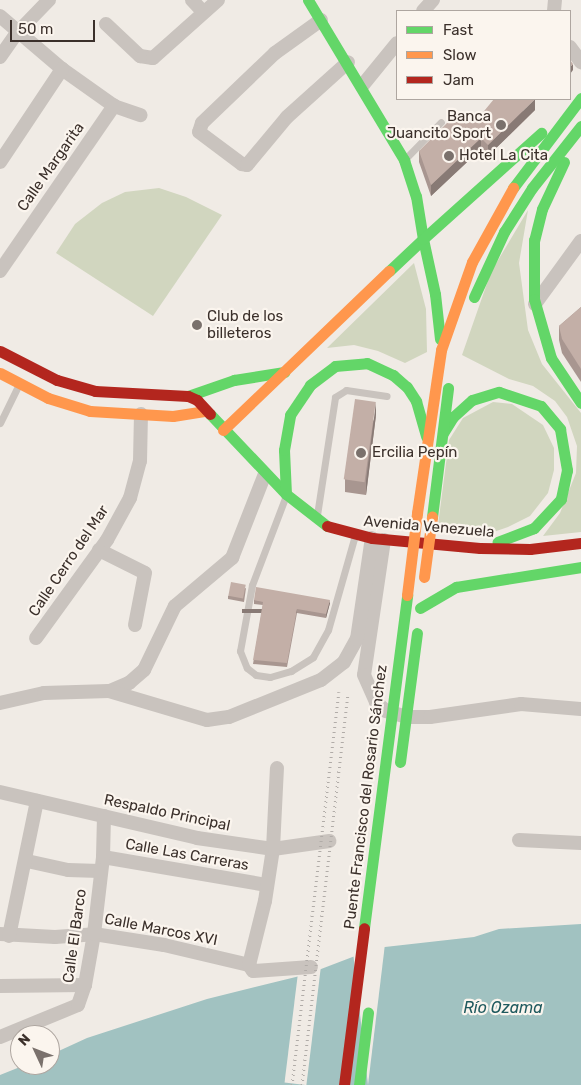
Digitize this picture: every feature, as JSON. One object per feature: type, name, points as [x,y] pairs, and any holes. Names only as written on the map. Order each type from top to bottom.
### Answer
[{"type":"main road","points":[[308,0],[348,62],[404,160],[416,196],[435,294],[441,350]]},
{"type":"main road","points":[[224,430],[423,239],[581,97]]},
{"type":"main road","points":[[441,350],[472,262],[496,215],[522,174],[581,97]]},
{"type":"main road","points":[[462,328],[484,270],[504,232],[548,166],[581,126]]},
{"type":"main road","points":[[581,138],[552,184],[542,209],[534,240],[532,270],[535,304],[551,358],[581,404]]},
{"type":"main road","name":"Puente Francisco del Rosario Sánchez","points":[[344,1085],[422,467],[441,350]]},
{"type":"main road","points":[[0,351],[57,380],[94,391],[188,396],[234,380],[284,372]]},
{"type":"main road","points":[[286,494],[284,450],[290,416],[310,384],[336,366],[367,363],[393,376],[407,387],[416,401],[426,437]]},
{"type":"main road","name":"Puente Francisco del Rosario Sánchez","points":[[398,777],[452,365]]},
{"type":"main road","points":[[0,373],[48,398],[90,411],[187,415],[206,411]]},
{"type":"main road","points":[[443,433],[457,413],[472,400],[499,392],[527,399],[541,406],[560,429],[567,470],[560,499],[534,528],[520,536],[480,548]]},
{"type":"main road","name":"Avenida Venezuela","points":[[188,396],[206,411],[265,474],[316,520],[355,535],[378,539],[480,548],[530,548],[581,543]]},
{"type":"main road","points":[[422,467],[438,471]]},
{"type":"main road","points":[[420,608],[456,587],[581,567]]},
{"type":"main road","points":[[359,1085],[370,998]]},
{"type":"street","points":[[0,57],[17,33],[50,0]]},
{"type":"street","points":[[192,0],[202,12]]},
{"type":"street","points":[[106,24],[140,56],[153,58],[161,54],[202,12],[218,0]]},
{"type":"street","points":[[424,10],[432,0]]},
{"type":"street","points":[[0,16],[17,33],[62,69],[114,106],[140,115]]},
{"type":"street","points":[[321,20],[275,53],[202,123],[199,132],[242,164],[247,165],[287,117],[348,62]]},
{"type":"street","points":[[362,86],[396,44]]},
{"type":"street","points":[[571,48],[581,62]]},
{"type":"street","points":[[0,162],[62,69]]},
{"type":"street","name":"Calle Margarita","points":[[0,270],[114,106]]},
{"type":"street","points":[[535,304],[581,241]]},
{"type":"street","name":"Calle Cerro del Mar","points":[[36,638],[99,550],[130,498],[140,461],[142,414]]},
{"type":"street","points":[[109,691],[129,683],[144,670],[175,606],[232,558],[265,474]]},
{"type":"street","points":[[0,702],[44,692],[109,691],[207,720],[229,717],[321,680],[344,662],[357,639],[378,539]]},
{"type":"street","points":[[378,539],[364,675],[376,702],[386,711],[407,717],[430,717],[521,704],[581,709]]},
{"type":"street","points":[[99,550],[145,573],[135,625]]},
{"type":"street","points":[[249,965],[265,901],[273,850],[277,768]]},
{"type":"street","name":"Respaldo Principal","points":[[0,792],[197,838],[273,850],[329,842]]},
{"type":"street","points":[[4,935],[27,861],[37,802]]},
{"type":"street","name":"Calle El Barco","points":[[0,1037],[78,1005],[86,985],[94,934],[104,816]]},
{"type":"street","points":[[519,840],[581,843]]},
{"type":"street","name":"Calle Las Carreras","points":[[27,861],[68,870],[101,864],[266,885]]},
{"type":"street","name":"Calle Marcos XVI","points":[[4,935],[94,934],[164,945],[249,965],[253,971],[311,966]]},
{"type":"street","points":[[0,986],[86,985]]},
{"type":"lane","points":[[404,160],[441,122]]},
{"type":"lane","points":[[0,423],[19,384]]},
{"type":"lane","points":[[316,520],[335,397],[346,390],[387,396]]},
{"type":"lane","points":[[286,494],[252,585],[240,651],[247,668],[256,674],[270,678],[291,671],[313,657],[328,630],[355,535]]},
{"type":"green space","points":[[159,188],[186,197],[222,215],[153,316],[56,253],[75,224],[102,203],[125,192]]},
{"type":"green space","points":[[528,210],[519,263],[528,330],[542,364],[581,413],[581,532],[543,536],[560,513],[576,473],[577,446],[567,417],[555,401],[533,386],[509,379],[462,355],[491,272]]},
{"type":"green space","points":[[414,263],[426,309],[427,352],[405,363],[378,351],[354,345],[327,348]]},
{"type":"green space","points":[[493,402],[512,404],[543,425],[554,448],[554,470],[548,493],[530,516],[508,527],[482,536],[437,533],[449,440],[463,418]]},
{"type":"water","name":"Río Ozama","points":[[581,924],[581,1085],[0,1085],[0,1075],[10,1071],[10,1075],[60,1075],[60,1050],[87,1038],[207,999],[308,974],[376,948],[474,937],[499,929]]},
{"type":"pier","points":[[385,944],[368,1085],[353,952]]},
{"type":"pier","points":[[299,963],[321,966],[306,1085],[285,1082]]},
{"type":"building","points":[[493,100],[534,100],[488,145],[481,138],[431,185],[419,151],[456,114],[466,124],[477,113],[480,116]]},
{"type":"building","points":[[581,307],[581,369],[562,339],[559,326]]},
{"type":"building","name":"Ercilia Pepín","points":[[355,399],[376,402],[365,482],[344,479]]},
{"type":"building","points":[[231,582],[246,585],[243,599],[228,596]]},
{"type":"building","points":[[256,587],[330,600],[326,614],[297,609],[287,663],[253,660],[263,602],[254,600]]},
{"type":"railway","points":[[292,1085],[339,692]]},
{"type":"railway","points":[[302,1085],[348,693]]},
{"type":"traffic: fast","points":[[308,0],[404,160],[416,196],[423,239],[389,271]]},
{"type":"traffic: fast","points":[[513,188],[581,98]]},
{"type":"traffic: fast","points":[[474,297],[504,232],[532,188],[581,126]]},
{"type":"traffic: fast","points":[[440,339],[435,294],[423,239],[541,133]]},
{"type":"traffic: fast","points":[[564,162],[542,209],[534,240],[534,299],[551,358],[581,403]]},
{"type":"traffic: fast","points":[[327,526],[286,494],[284,450],[290,415],[310,385],[335,366],[367,363],[393,375],[407,387],[416,401],[426,437]]},
{"type":"traffic: fast","points":[[188,396],[234,380],[284,372]]},
{"type":"traffic: fast","points":[[432,517],[448,388]]},
{"type":"traffic: fast","points":[[443,433],[453,417],[472,400],[499,392],[541,406],[560,429],[567,470],[561,499],[534,528],[498,542]]},
{"type":"traffic: fast","points":[[210,414],[286,494]]},
{"type":"traffic: fast","points":[[420,608],[456,587],[581,567]]},
{"type":"traffic: fast","points":[[364,928],[407,595]]},
{"type":"traffic: fast","points":[[400,762],[417,633]]},
{"type":"traffic: fast","points":[[359,1085],[368,1013]]},
{"type":"traffic: slow","points":[[417,513],[441,350],[472,262],[513,188]]},
{"type":"traffic: slow","points":[[223,430],[389,271]]},
{"type":"traffic: slow","points":[[0,373],[48,398],[90,411],[173,416],[206,411]]},
{"type":"traffic: slow","points":[[407,595],[417,513]]},
{"type":"traffic: slow","points":[[424,577],[432,517]]},
{"type":"traffic: jam","points":[[0,351],[57,380],[95,391],[188,396],[197,400],[210,414]]},
{"type":"traffic: jam","points":[[327,526],[372,538],[480,548],[530,549],[581,543]]},
{"type":"traffic: jam","points":[[344,1085],[364,928]]},
{"type":"place","name":"Banca Juancito Sport","points":[[501,125]]},
{"type":"place","name":"Hotel La Cita","points":[[449,156]]},
{"type":"place","name":"Club de los billeteros","points":[[197,325]]},
{"type":"place","name":"Ercilia Pepín","points":[[361,453]]}]
